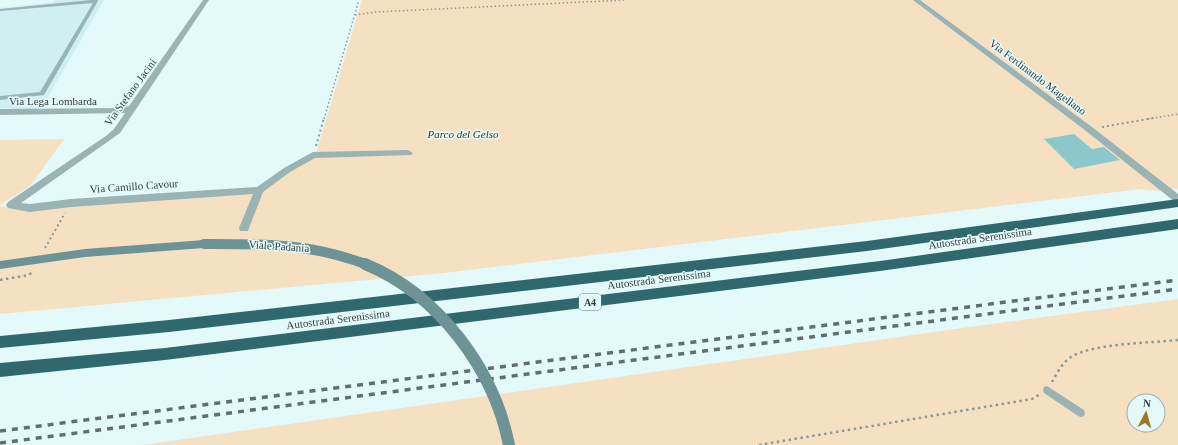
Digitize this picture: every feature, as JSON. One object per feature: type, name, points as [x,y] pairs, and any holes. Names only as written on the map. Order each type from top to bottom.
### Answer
[{"type":"highway","name":"Autostrada Serenissima","points":[[0,342],[169,326],[867,246],[1178,203]]},
{"type":"highway","name":"Autostrada Serenissima","points":[[0,370],[165,354],[872,267],[1178,224]]},
{"type":"street","name":"Via Stefano Jacini","points":[[11,205],[109,138],[129,114],[130,109],[135,105],[206,0]]},
{"type":"street","name":"Via Ferdinando Magellano","points":[[916,0],[1089,129],[1178,199]]},
{"type":"street","name":"Via Lega Lombarda","points":[[0,112],[120,112],[130,109]]},
{"type":"street","points":[[244,228],[259,190],[287,170],[313,155],[408,153]]},
{"type":"street","name":"Via Camillo Cavour","points":[[11,205],[30,208],[71,203],[259,190]]},
{"type":"street","name":"Viale Padania","points":[[0,265],[85,253],[204,244],[280,244],[317,249],[380,271],[430,305],[468,350],[490,388],[502,415],[509,445]]},
{"type":"lane","points":[[0,10],[57,2],[96,1],[42,94],[0,98]]},
{"type":"lane","points":[[1047,390],[1081,413]]},
{"type":"path","points":[[313,155],[359,0]]},
{"type":"path","points":[[355,15],[376,12],[625,0]]},
{"type":"path","points":[[1089,129],[1178,114]]},
{"type":"path","points":[[45,248],[71,203]]},
{"type":"path","points":[[0,280],[29,275],[34,270]]},
{"type":"path","points":[[759,445],[1032,399],[1047,390],[1064,363],[1074,355],[1088,351],[1178,340]]},
{"type":"shaded area","points":[[56,0],[104,0],[41,109],[0,108],[0,8],[54,2]]},
{"type":"green space","name":"Parco del Gelso","points":[[362,0],[1178,0],[1178,189],[1159,191],[1141,189],[444,273],[0,314],[0,206],[24,210],[262,192],[316,153]]},
{"type":"green space","points":[[64,139],[31,185],[0,205],[0,140]]},
{"type":"green space","points":[[1178,299],[1178,445],[142,445],[969,327]]},
{"type":"building","points":[[1074,134],[1092,149],[1104,147],[1120,160],[1074,169],[1044,139]]},
{"type":"railway","points":[[0,431],[1178,280]]},
{"type":"railway","points":[[0,443],[1178,289]]}]
